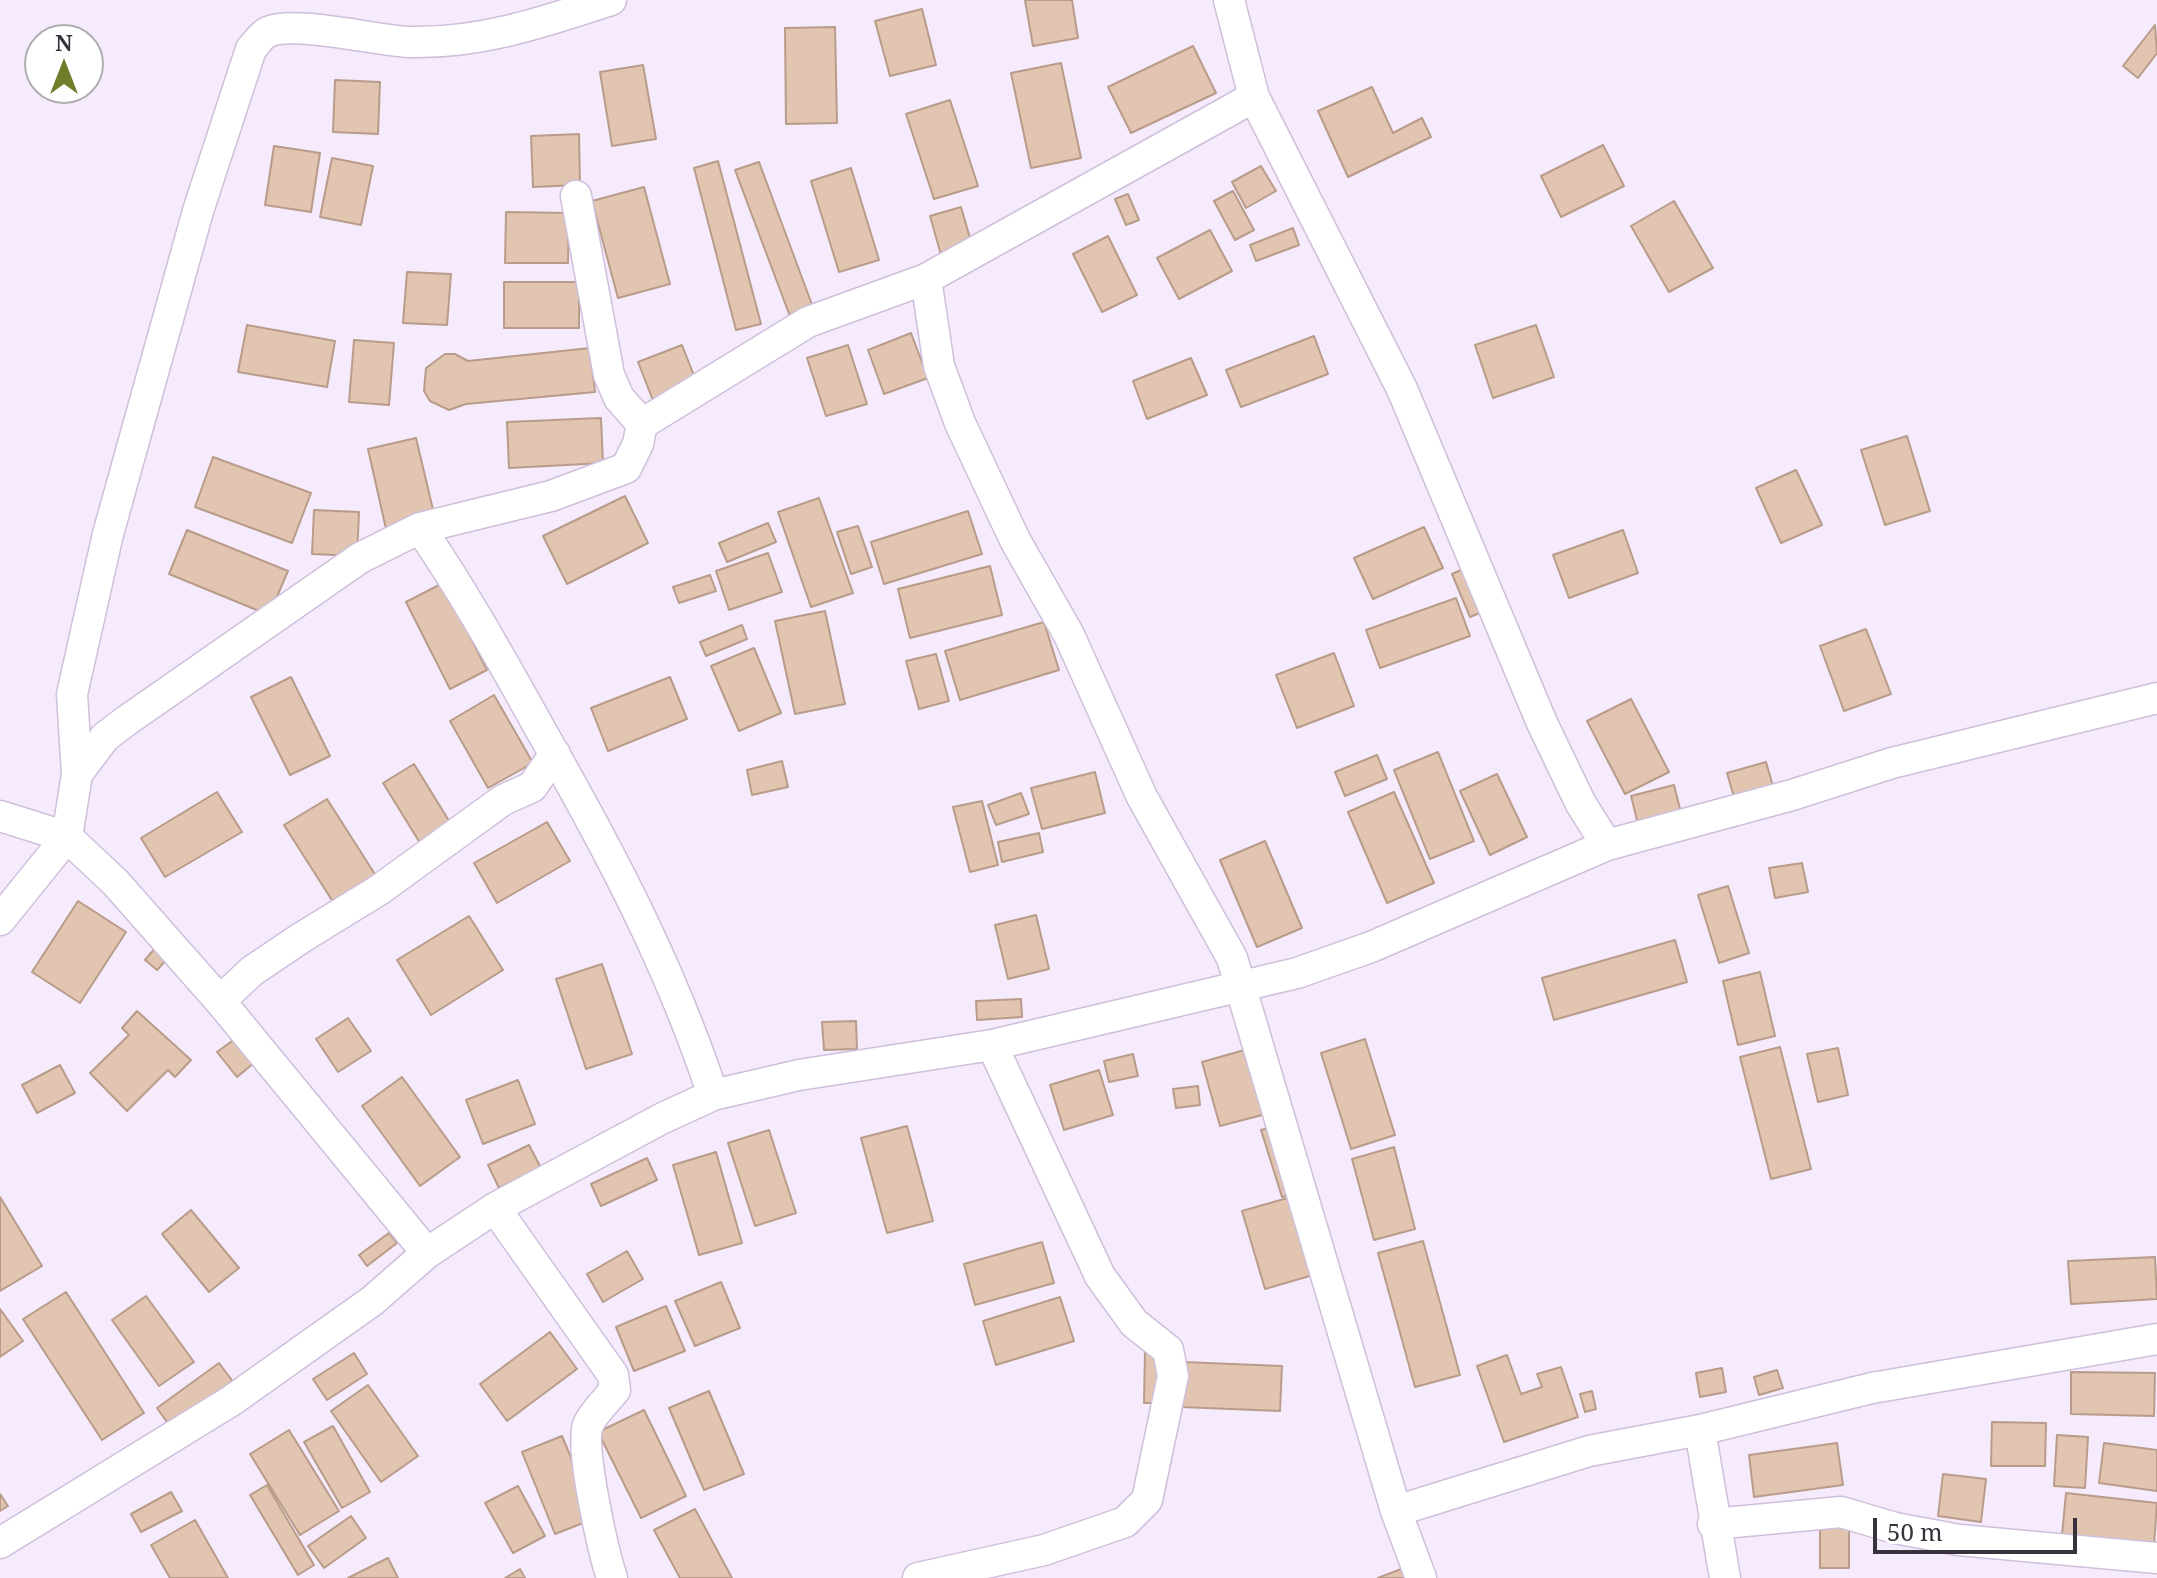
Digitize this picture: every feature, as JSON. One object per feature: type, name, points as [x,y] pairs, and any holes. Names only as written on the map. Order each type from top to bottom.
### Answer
[{"type":"street","points":[[0,920],[67,837],[77,774],[72,694],[108,534],[198,211],[251,49],[266,32],[287,27],[411,42],[478,39],[551,21],[611,0]]},
{"type":"street","points":[[1229,0],[1254,97],[1402,389],[1542,723],[1581,804],[1607,845]]},
{"type":"street","points":[[77,774],[105,737],[336,572],[420,528],[551,496],[626,468],[638,444],[642,424],[808,322],[926,279],[1254,97]]},
{"type":"street","points":[[576,196],[609,375],[619,398],[642,424]]},
{"type":"street","points":[[926,279],[939,366],[965,436],[1015,540],[1069,635],[1142,797],[1215,921],[1241,984],[1396,1511],[1421,1578]]},
{"type":"street","points":[[420,528],[490,638],[639,909],[690,1025],[713,1095]]},
{"type":"street","points":[[0,1543],[231,1401],[372,1301],[427,1253],[495,1208],[663,1118],[713,1095],[799,1075],[992,1045],[1297,973],[1371,947],[1607,845],[1792,795],[1892,763],[2157,698]]},
{"type":"street","points":[[220,1001],[252,971],[379,890],[503,800],[532,787],[555,754]]},
{"type":"street","points":[[0,816],[67,837],[115,882],[220,1001],[427,1253]]},
{"type":"street","points":[[918,1578],[1048,1564],[1125,1522],[1147,1500],[1173,1376],[1168,1350],[1134,1323],[1100,1276],[992,1045]]},
{"type":"street","points":[[495,1208],[613,1375],[615,1390],[587,1426],[587,1457],[601,1547],[612,1578]]},
{"type":"street","points":[[1396,1511],[1589,1451],[1700,1430],[1872,1388],[2157,1339]]},
{"type":"street","points":[[1700,1430],[1713,1524],[1725,1578]]},
{"type":"street","points":[[1713,1524],[1841,1512],[1895,1528],[1959,1540],[2157,1558]]},
{"type":"building","points":[[1025,0],[1072,0],[1078,38],[1033,46]]},
{"type":"building","points":[[922,9],[936,65],[890,76],[875,21]]},
{"type":"building","points":[[2155,25],[2157,53],[2138,78],[2123,66]]},
{"type":"building","points":[[835,27],[837,123],[786,124],[785,28]]},
{"type":"building","points":[[1193,46],[1216,93],[1131,133],[1108,87]]},
{"type":"building","points":[[1061,63],[1081,158],[1031,168],[1011,73]]},
{"type":"building","points":[[643,65],[656,139],[612,146],[600,72]]},
{"type":"building","points":[[335,80],[380,82],[378,134],[333,132]]},
{"type":"building","points":[[1372,87],[1393,133],[1422,118],[1431,137],[1348,177],[1318,111]]},
{"type":"building","points":[[950,100],[978,186],[934,199],[906,114]]},
{"type":"building","points":[[579,134],[580,185],[533,187],[531,136]]},
{"type":"building","points":[[1603,145],[1624,186],[1561,217],[1541,176]]},
{"type":"building","points":[[274,146],[320,153],[311,212],[265,205]]},
{"type":"building","points":[[332,158],[373,166],[361,225],[320,217]]},
{"type":"building","points":[[718,161],[761,324],[736,330],[694,168]]},
{"type":"building","points":[[759,162],[814,310],[791,319],[735,170]]},
{"type":"building","points":[[1261,166],[1276,191],[1246,208],[1232,182]]},
{"type":"building","points":[[851,168],[879,260],[839,272],[811,181]]},
{"type":"building","points":[[644,187],[670,284],[618,298],[592,201]]},
{"type":"building","points":[[1233,191],[1254,230],[1235,240],[1214,201]]},
{"type":"building","points":[[1128,194],[1139,220],[1126,225],[1115,199]]},
{"type":"building","points":[[1674,201],[1713,268],[1669,292],[1631,226]]},
{"type":"building","points":[[961,207],[972,245],[941,255],[930,216]]},
{"type":"building","points":[[506,212],[569,213],[568,263],[505,263]]},
{"type":"building","points":[[1293,228],[1299,245],[1256,261],[1250,245]]},
{"type":"building","points":[[1210,230],[1232,271],[1179,299],[1157,258]]},
{"type":"building","points":[[1108,236],[1137,295],[1102,312],[1073,254]]},
{"type":"building","points":[[407,272],[451,274],[447,325],[403,323]]},
{"type":"building","points":[[504,282],[579,282],[579,328],[504,328]]},
{"type":"building","points":[[247,325],[335,341],[327,387],[238,372]]},
{"type":"building","points":[[1536,325],[1554,377],[1493,398],[1475,345]]},
{"type":"building","points":[[911,333],[928,378],[884,394],[868,350]]},
{"type":"building","points":[[1314,336],[1328,374],[1241,407],[1226,370]]},
{"type":"building","points":[[354,340],[394,343],[389,405],[349,402]]},
{"type":"building","points":[[682,345],[698,386],[654,403],[638,362]]},
{"type":"building","points":[[848,345],[867,404],[826,416],[807,358]]},
{"type":"building","points":[[590,348],[595,392],[466,404],[449,410],[430,401],[424,391],[426,368],[445,354],[455,354],[468,361]]},
{"type":"building","points":[[1191,358],[1207,395],[1147,419],[1133,381]]},
{"type":"building","points":[[601,418],[603,463],[509,468],[507,422]]},
{"type":"building","points":[[1907,436],[1930,511],[1885,525],[1861,450]]},
{"type":"building","points":[[416,438],[435,518],[386,529],[368,449]]},
{"type":"building","points":[[213,457],[311,493],[292,543],[195,507]]},
{"type":"building","points":[[1796,470],[1822,525],[1781,543],[1756,488]]},
{"type":"building","points":[[625,496],[648,543],[567,584],[543,536]]},
{"type":"building","points":[[819,498],[853,593],[811,607],[778,512]]},
{"type":"building","points":[[314,510],[359,512],[357,556],[312,554]]},
{"type":"building","points":[[968,511],[982,554],[884,584],[871,542]]},
{"type":"building","points":[[768,523],[776,542],[727,562],[719,543]]},
{"type":"building","points":[[858,526],[872,567],[851,574],[837,532]]},
{"type":"building","points":[[1424,527],[1443,568],[1373,599],[1354,558]]},
{"type":"building","points":[[187,530],[288,571],[269,615],[169,574]]},
{"type":"building","points":[[1623,530],[1638,573],[1569,598],[1553,555]]},
{"type":"building","points":[[768,553],[782,592],[729,610],[716,571]]},
{"type":"building","points":[[990,566],[1002,615],[910,638],[898,589]]},
{"type":"building","points":[[1470,566],[1489,609],[1470,617],[1452,574]]},
{"type":"building","points":[[710,575],[716,591],[679,603],[673,587]]},
{"type":"building","points":[[443,583],[487,670],[450,689],[406,602]]},
{"type":"building","points":[[1456,598],[1470,636],[1380,668],[1366,630]]},
{"type":"building","points":[[825,611],[845,704],[795,714],[775,621]]},
{"type":"building","points":[[1044,622],[1059,670],[960,700],[945,651]]},
{"type":"building","points":[[742,625],[747,639],[706,656],[700,642]]},
{"type":"building","points":[[1866,629],[1891,694],[1844,711],[1820,646]]},
{"type":"building","points":[[754,648],[781,713],[739,731],[711,666]]},
{"type":"building","points":[[1334,653],[1354,706],[1297,728],[1276,675]]},
{"type":"building","points":[[936,654],[949,701],[919,709],[906,661]]},
{"type":"building","points":[[291,677],[330,756],[290,775],[251,697]]},
{"type":"building","points":[[670,677],[687,719],[608,751],[591,708]]},
{"type":"building","points":[[494,695],[533,763],[488,788],[450,721]]},
{"type":"building","points":[[1631,699],[1669,772],[1625,794],[1587,721]]},
{"type":"building","points":[[1438,752],[1474,841],[1430,859],[1394,770]]},
{"type":"building","points":[[1377,755],[1387,779],[1345,796],[1335,772]]},
{"type":"building","points":[[782,761],[788,787],[752,795],[747,770]]},
{"type":"building","points":[[1766,762],[1773,786],[1734,797],[1727,773]]},
{"type":"building","points":[[414,764],[451,824],[420,843],[383,783]]},
{"type":"building","points":[[1095,772],[1105,813],[1042,829],[1031,788]]},
{"type":"building","points":[[1497,774],[1527,837],[1490,855],[1460,791]]},
{"type":"building","points":[[1674,785],[1681,813],[1638,824],[1631,796]]},
{"type":"building","points":[[217,792],[242,832],[165,877],[141,838]]},
{"type":"building","points":[[1394,792],[1434,883],[1387,903],[1348,812]]},
{"type":"building","points":[[1021,793],[1029,814],[996,825],[988,805]]},
{"type":"building","points":[[327,799],[378,879],[335,905],[284,825]]},
{"type":"building","points":[[982,801],[998,865],[970,872],[953,807]]},
{"type":"building","points":[[547,822],[570,861],[497,903],[474,863]]},
{"type":"building","points":[[1039,833],[1043,852],[1002,862],[998,842]]},
{"type":"building","points":[[1265,841],[1302,928],[1257,947],[1220,860]]},
{"type":"building","points":[[1802,863],[1808,892],[1775,898],[1769,868]]},
{"type":"building","points":[[1728,886],[1749,953],[1719,963],[1698,895]]},
{"type":"building","points":[[78,901],[126,932],[80,1003],[32,972]]},
{"type":"building","points":[[1036,915],[1049,969],[1008,979],[995,925]]},
{"type":"building","points":[[469,916],[503,970],[431,1015],[397,960]]},
{"type":"building","points":[[1675,940],[1687,982],[1554,1020],[1542,978]]},
{"type":"building","points":[[156,947],[168,958],[157,970],[145,960]]},
{"type":"building","points":[[602,964],[632,1054],[586,1069],[556,979]]},
{"type":"building","points":[[1760,972],[1775,1036],[1738,1045],[1723,981]]},
{"type":"building","points":[[1021,999],[1022,1017],[977,1020],[976,1001]]},
{"type":"building","points":[[137,1011],[191,1060],[175,1077],[168,1070],[127,1111],[90,1073],[129,1035],[122,1028]]},
{"type":"building","points":[[348,1018],[371,1051],[338,1072],[316,1039]]},
{"type":"building","points":[[856,1021],[857,1049],[824,1050],[822,1022]]},
{"type":"building","points":[[236,1038],[255,1062],[237,1077],[217,1052]]},
{"type":"building","points":[[1365,1039],[1395,1135],[1351,1149],[1321,1053]]},
{"type":"building","points":[[1780,1047],[1811,1169],[1771,1179],[1740,1057]]},
{"type":"building","points":[[1838,1048],[1848,1095],[1818,1102],[1807,1054]]},
{"type":"building","points":[[1248,1049],[1266,1114],[1220,1126],[1202,1062]]},
{"type":"building","points":[[1133,1054],[1138,1076],[1109,1082],[1104,1061]]},
{"type":"building","points":[[60,1065],[75,1093],[37,1113],[22,1085]]},
{"type":"building","points":[[1099,1070],[1113,1115],[1064,1130],[1050,1085]]},
{"type":"building","points":[[402,1077],[460,1157],[420,1186],[362,1106]]},
{"type":"building","points":[[518,1080],[535,1124],[483,1144],[466,1100]]},
{"type":"building","points":[[1198,1086],[1200,1105],[1176,1108],[1173,1089]]},
{"type":"building","points":[[1279,1125],[1299,1192],[1282,1197],[1261,1130]]},
{"type":"building","points":[[907,1126],[933,1221],[887,1233],[861,1138]]},
{"type":"building","points":[[769,1130],[796,1213],[755,1226],[728,1143]]},
{"type":"building","points":[[529,1145],[541,1168],[499,1188],[488,1165]]},
{"type":"building","points":[[1394,1147],[1415,1229],[1374,1240],[1352,1159]]},
{"type":"building","points":[[716,1152],[742,1243],[699,1255],[673,1165]]},
{"type":"building","points":[[647,1158],[657,1180],[601,1206],[591,1184]]},
{"type":"building","points":[[0,1197],[42,1266],[0,1291]]},
{"type":"building","points":[[1291,1197],[1313,1275],[1265,1289],[1242,1211]]},
{"type":"building","points":[[191,1210],[239,1268],[209,1292],[162,1234]]},
{"type":"building","points":[[389,1233],[397,1243],[367,1266],[359,1255]]},
{"type":"building","points":[[1423,1241],[1460,1375],[1415,1387],[1378,1253]]},
{"type":"building","points":[[1042,1242],[1054,1283],[975,1305],[964,1264]]},
{"type":"building","points":[[627,1251],[643,1279],[603,1302],[587,1274]]},
{"type":"building","points":[[2155,1257],[2157,1299],[2071,1304],[2068,1261]]},
{"type":"building","points":[[721,1282],[740,1328],[695,1346],[675,1301]]},
{"type":"building","points":[[66,1292],[144,1413],[102,1440],[23,1319]]},
{"type":"building","points":[[146,1296],[194,1362],[159,1386],[112,1320]]},
{"type":"building","points":[[1060,1297],[1074,1341],[996,1365],[983,1321]]},
{"type":"building","points":[[666,1306],[685,1351],[634,1371],[616,1327]]},
{"type":"building","points":[[0,1309],[23,1341],[0,1357]]},
{"type":"building","points":[[550,1332],[577,1369],[507,1421],[480,1384]]},
{"type":"building","points":[[1145,1350],[1163,1350],[1163,1403],[1144,1403]]},
{"type":"building","points":[[354,1353],[367,1374],[327,1400],[313,1379]]},
{"type":"building","points":[[1507,1355],[1521,1394],[1542,1387],[1537,1374],[1561,1367],[1578,1417],[1504,1442],[1477,1366]]},
{"type":"building","points":[[1182,1362],[1282,1366],[1280,1411],[1181,1407]]},
{"type":"building","points":[[219,1363],[234,1383],[172,1429],[157,1408]]},
{"type":"building","points":[[1722,1368],[1726,1392],[1700,1397],[1696,1373]]},
{"type":"building","points":[[1777,1370],[1783,1388],[1759,1395],[1754,1377]]},
{"type":"building","points":[[2071,1372],[2155,1373],[2154,1416],[2071,1414]]},
{"type":"building","points":[[368,1385],[418,1456],[381,1482],[331,1411]]},
{"type":"building","points":[[709,1391],[744,1474],[704,1490],[669,1408]]},
{"type":"building","points":[[1592,1391],[1596,1409],[1585,1412],[1580,1394]]},
{"type":"building","points":[[644,1410],[686,1496],[641,1518],[598,1432]]},
{"type":"building","points":[[1992,1422],[2046,1423],[2045,1466],[1991,1466]]},
{"type":"building","points":[[333,1426],[370,1492],[342,1508],[304,1442]]},
{"type":"building","points":[[289,1430],[339,1511],[300,1535],[250,1454]]},
{"type":"building","points":[[2057,1435],[2088,1437],[2085,1488],[2054,1486]]},
{"type":"building","points":[[562,1436],[596,1518],[555,1534],[522,1452]]},
{"type":"building","points":[[1837,1443],[1843,1485],[1754,1497],[1749,1455]]},
{"type":"building","points":[[2104,1443],[2157,1450],[2157,1491],[2099,1483]]},
{"type":"building","points":[[1943,1474],[1986,1479],[1981,1522],[1938,1516]]},
{"type":"building","points":[[267,1485],[314,1565],[298,1575],[250,1495]]},
{"type":"building","points":[[518,1486],[545,1536],[513,1553],[485,1503]]},
{"type":"building","points":[[171,1492],[182,1511],[141,1532],[131,1514]]},
{"type":"building","points":[[2066,1493],[2157,1503],[2154,1545],[2062,1535]]},
{"type":"building","points":[[0,1494],[8,1506],[0,1511]]},
{"type":"building","points":[[695,1509],[732,1578],[680,1578],[654,1530]]},
{"type":"building","points":[[351,1516],[366,1538],[324,1568],[308,1546]]},
{"type":"building","points":[[195,1520],[228,1578],[170,1578],[151,1545]]},
{"type":"building","points":[[1820,1528],[1849,1528],[1849,1568],[1820,1568]]},
{"type":"building","points":[[388,1558],[398,1578],[348,1578]]},
{"type":"building","points":[[1409,1566],[1414,1578],[1378,1578]]},
{"type":"building","points":[[520,1569],[525,1578],[505,1578]]}]
